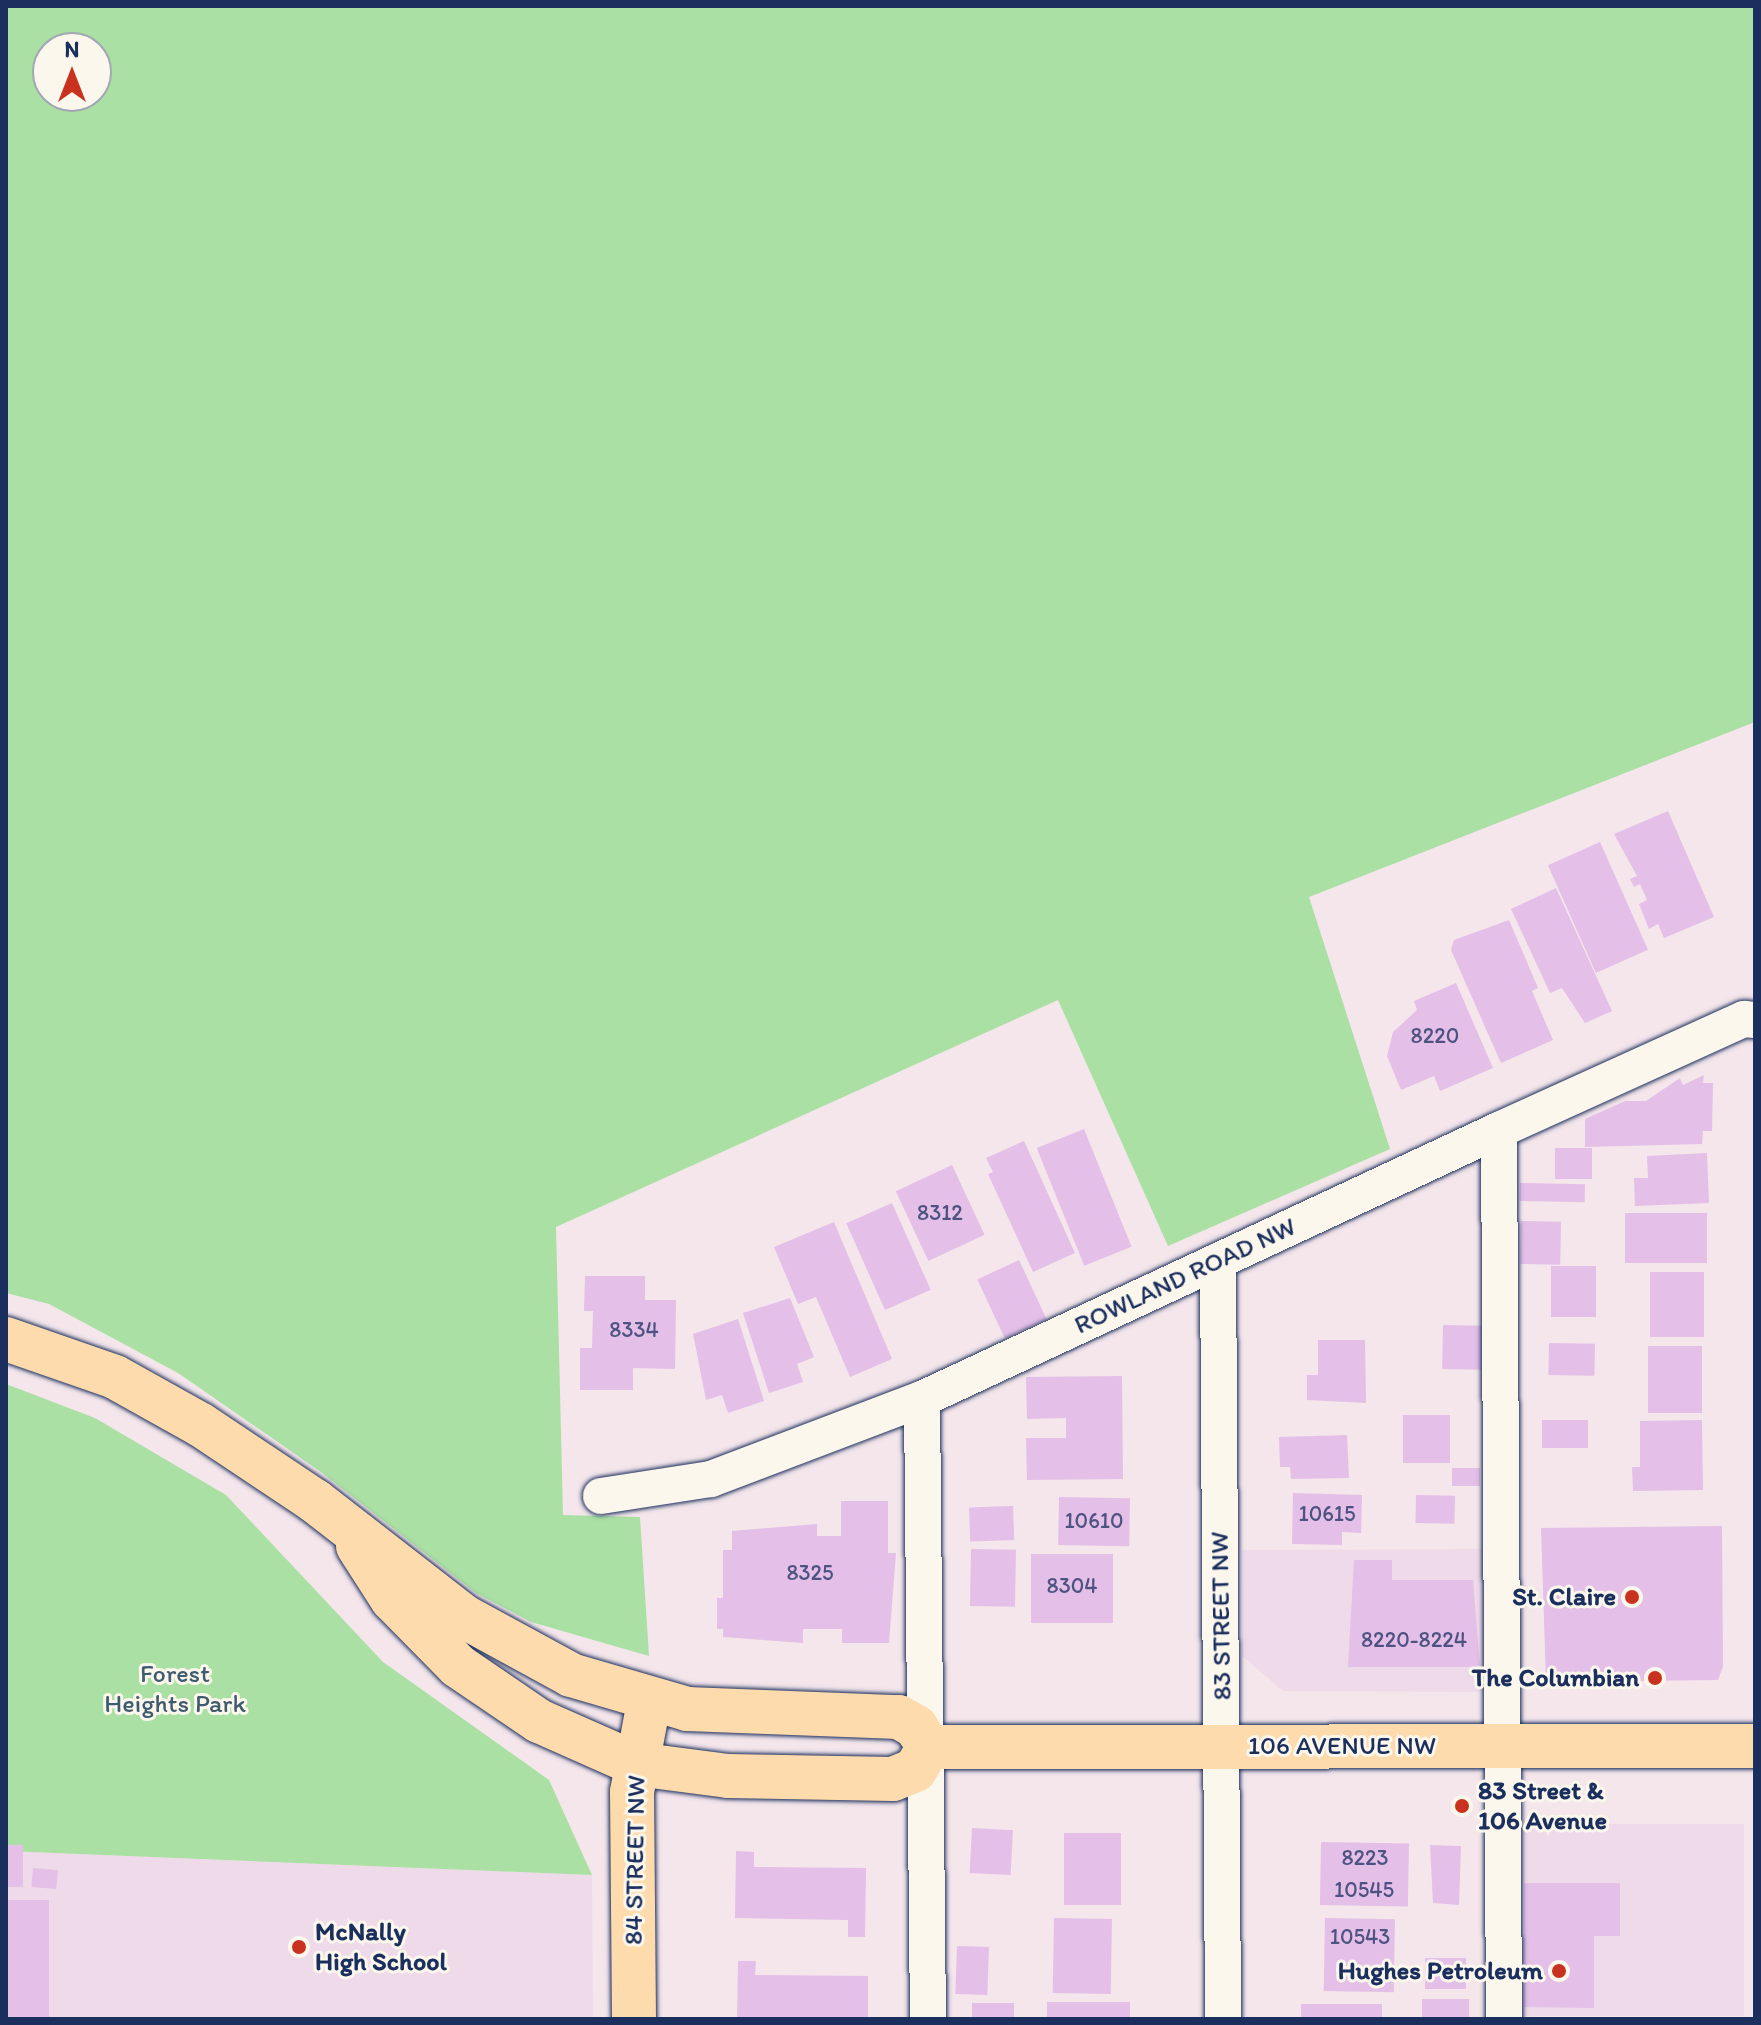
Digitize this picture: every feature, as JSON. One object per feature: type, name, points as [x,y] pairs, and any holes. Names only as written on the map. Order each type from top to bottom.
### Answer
[{"type":"main road","points":[[6,1339],[115,1377],[281,1476],[463,1616],[571,1675],[649,1702],[736,1712],[880,1714],[916,1727],[929,1747],[915,1770],[893,1779],[728,1776],[636,1764],[539,1721],[458,1666],[392,1599],[346,1528]]},
{"type":"main road","name":"84 STREET NW","points":[[634,2019],[631,1811],[636,1764],[649,1702]]},
{"type":"main road","name":"106 AVENUE NW","points":[[929,1747],[1755,1746]]},
{"type":"street","name":"ROWLAND ROAD NW","points":[[601,1496],[711,1479],[922,1399],[1499,1130],[1744,1019],[1755,1020]]},
{"type":"street","points":[[1499,1130],[1504,2019]]},
{"type":"street","name":"83 STREET NW","points":[[1218,1261],[1223,2019]]},
{"type":"street","points":[[922,1399],[929,1747],[928,2019]]},
{"type":"shaded area","points":[[1485,1549],[1484,1692],[1283,1691],[1242,1656],[1241,1550]]},
{"type":"shaded area","points":[[1516,1824],[1744,1824],[1744,2016],[1516,2016]]},
{"type":"shaded area","name":"McNally High School","points":[[6,1851],[592,1875],[593,2019],[6,2019]]},
{"type":"green space","points":[[6,6],[1755,6],[1755,722],[1309,897],[1390,1149],[1168,1246],[1058,1000],[556,1227],[563,1515],[640,1517],[649,1656],[531,1622],[476,1593],[321,1472],[178,1373],[49,1304],[6,1293]]},
{"type":"green space","name":"Forest Heights Park","points":[[6,1384],[95,1418],[226,1495],[383,1662],[549,1780],[592,1875],[6,1851]]},
{"type":"building","points":[[1668,811],[1714,917],[1664,938],[1658,924],[1649,929],[1639,904],[1647,900],[1640,884],[1634,887],[1630,879],[1637,876],[1614,834]]},
{"type":"building","points":[[1600,842],[1648,950],[1596,973],[1548,865]]},
{"type":"building","points":[[1556,888],[1612,1011],[1585,1023],[1562,988],[1550,993],[1511,909]]},
{"type":"building","points":[[1509,920],[1538,988],[1532,991],[1553,1040],[1501,1063],[1451,950],[1454,940]]},
{"type":"building","points":[[1456,983],[1493,1068],[1440,1091],[1434,1076],[1401,1090],[1387,1056],[1393,1032],[1417,1010],[1414,1001]]},
{"type":"building","points":[[1704,1075],[1703,1083],[1713,1083],[1712,1131],[1703,1131],[1702,1144],[1585,1147],[1585,1119],[1625,1101],[1646,1101],[1680,1078],[1683,1085]]},
{"type":"building","points":[[1084,1129],[1132,1247],[1084,1266],[1037,1148]]},
{"type":"building","points":[[1024,1141],[1075,1253],[1033,1272],[988,1174],[993,1172],[986,1158]]},
{"type":"building","points":[[1555,1148],[1592,1148],[1592,1179],[1555,1179]]},
{"type":"building","points":[[1707,1153],[1709,1203],[1635,1206],[1634,1178],[1648,1178],[1647,1156]]},
{"type":"building","points":[[952,1165],[985,1235],[928,1261],[896,1191]]},
{"type":"building","points":[[1520,1183],[1585,1184],[1585,1202],[1520,1201]]},
{"type":"building","points":[[892,1203],[931,1290],[885,1310],[846,1223]]},
{"type":"building","points":[[1625,1213],[1707,1213],[1707,1263],[1625,1263]]},
{"type":"building","points":[[1521,1221],[1561,1222],[1560,1265],[1520,1264]]},
{"type":"building","points":[[834,1222],[892,1359],[850,1377],[816,1297],[798,1304],[774,1247]]},
{"type":"building","points":[[1019,1260],[1046,1319],[1005,1338],[977,1279]]},
{"type":"building","points":[[1551,1266],[1596,1266],[1596,1317],[1551,1317]]},
{"type":"building","points":[[1650,1272],[1704,1272],[1704,1337],[1650,1337]]},
{"type":"building","points":[[585,1276],[645,1276],[645,1300],[676,1300],[675,1369],[633,1368],[633,1390],[580,1390],[580,1348],[592,1348],[593,1311],[584,1311]]},
{"type":"building","points":[[790,1298],[814,1357],[797,1364],[803,1382],[769,1393],[743,1313]]},
{"type":"building","points":[[738,1319],[764,1401],[728,1413],[722,1395],[706,1400],[693,1334]]},
{"type":"building","points":[[1443,1325],[1482,1326],[1481,1370],[1442,1369]]},
{"type":"building","points":[[1318,1340],[1365,1340],[1366,1403],[1307,1400],[1307,1375],[1318,1375]]},
{"type":"building","points":[[1549,1343],[1595,1344],[1594,1376],[1548,1375]]},
{"type":"building","points":[[1648,1346],[1702,1346],[1702,1413],[1648,1413]]},
{"type":"building","points":[[1122,1376],[1123,1479],[1027,1480],[1026,1438],[1066,1438],[1066,1418],[1027,1419],[1026,1377]]},
{"type":"building","points":[[1403,1415],[1450,1415],[1450,1463],[1403,1463]]},
{"type":"building","points":[[1542,1420],[1588,1420],[1588,1448],[1542,1448]]},
{"type":"building","points":[[1702,1420],[1703,1490],[1633,1491],[1632,1467],[1640,1467],[1640,1421]]},
{"type":"building","points":[[1347,1435],[1349,1478],[1291,1479],[1290,1467],[1280,1467],[1279,1437]]},
{"type":"building","points":[[1452,1468],[1480,1468],[1480,1486],[1452,1486]]},
{"type":"building","points":[[1293,1493],[1362,1495],[1361,1533],[1342,1532],[1342,1545],[1292,1544]]},
{"type":"building","points":[[1416,1495],[1455,1496],[1455,1524],[1416,1523]]},
{"type":"building","points":[[1059,1497],[1130,1498],[1129,1546],[1058,1545]]},
{"type":"building","points":[[841,1501],[888,1501],[888,1553],[896,1553],[889,1643],[842,1643],[842,1629],[803,1629],[803,1643],[723,1637],[723,1629],[717,1629],[717,1598],[723,1598],[723,1550],[732,1550],[732,1531],[817,1524],[817,1536],[841,1536]]},
{"type":"building","points":[[1013,1506],[1014,1540],[970,1542],[969,1508]]},
{"type":"building","name":"St. Claire","points":[[1722,1526],[1723,1666],[1718,1680],[1546,1682],[1541,1528]]},
{"type":"building","points":[[971,1549],[1016,1550],[1015,1607],[970,1606]]},
{"type":"building","points":[[1031,1554],[1113,1554],[1113,1623],[1031,1623]]},
{"type":"building","points":[[1354,1560],[1392,1560],[1392,1580],[1473,1580],[1480,1667],[1348,1667]]},
{"type":"building","points":[[972,1828],[1013,1830],[1011,1875],[970,1873]]},
{"type":"building","points":[[1064,1833],[1121,1833],[1121,1905],[1064,1905]]},
{"type":"building","points":[[1321,1842],[1409,1844],[1408,1907],[1320,1905]]},
{"type":"building","points":[[6,1845],[23,1845],[23,1887],[6,1887]]},
{"type":"building","points":[[1430,1845],[1461,1846],[1459,1905],[1433,1903]]},
{"type":"building","points":[[736,1851],[754,1852],[754,1867],[866,1868],[865,1937],[848,1937],[848,1920],[735,1918]]},
{"type":"building","points":[[33,1868],[58,1870],[56,1889],[31,1887]]},
{"type":"building","name":"Hughes Petroleum","points":[[1524,1883],[1620,1883],[1620,1936],[1594,1936],[1594,2008],[1524,2007]]},
{"type":"building","points":[[6,1900],[49,1900],[49,2019],[6,2019]]},
{"type":"building","points":[[1054,1918],[1112,1919],[1111,1994],[1053,1993]]},
{"type":"building","points":[[1325,1918],[1395,1919],[1394,1992],[1324,1991]]},
{"type":"building","points":[[957,1946],[989,1947],[987,1995],[955,1994]]},
{"type":"building","points":[[1425,1958],[1466,1958],[1466,1989],[1425,1989]]},
{"type":"building","points":[[738,1961],[756,1961],[755,1975],[868,1976],[868,2019],[737,2019]]},
{"type":"building","points":[[1422,1999],[1469,1999],[1469,2019],[1422,2019]]},
{"type":"building","points":[[1047,2002],[1130,2002],[1130,2019],[1047,2019]]},
{"type":"building","points":[[972,2003],[1014,2003],[1014,2019],[972,2019]]},
{"type":"building","points":[[1301,2004],[1382,2004],[1382,2019],[1301,2019]]},
{"type":"place","name":"St. Claire","points":[[1632,1597]]},
{"type":"place","name":"The Columbian","points":[[1655,1678]]},
{"type":"place","name":"83 Street & 106 Avenue","points":[[1462,1806]]},
{"type":"place","name":"McNally High School","points":[[299,1947]]},
{"type":"place","name":"Hughes Petroleum","points":[[1559,1971]]}]
